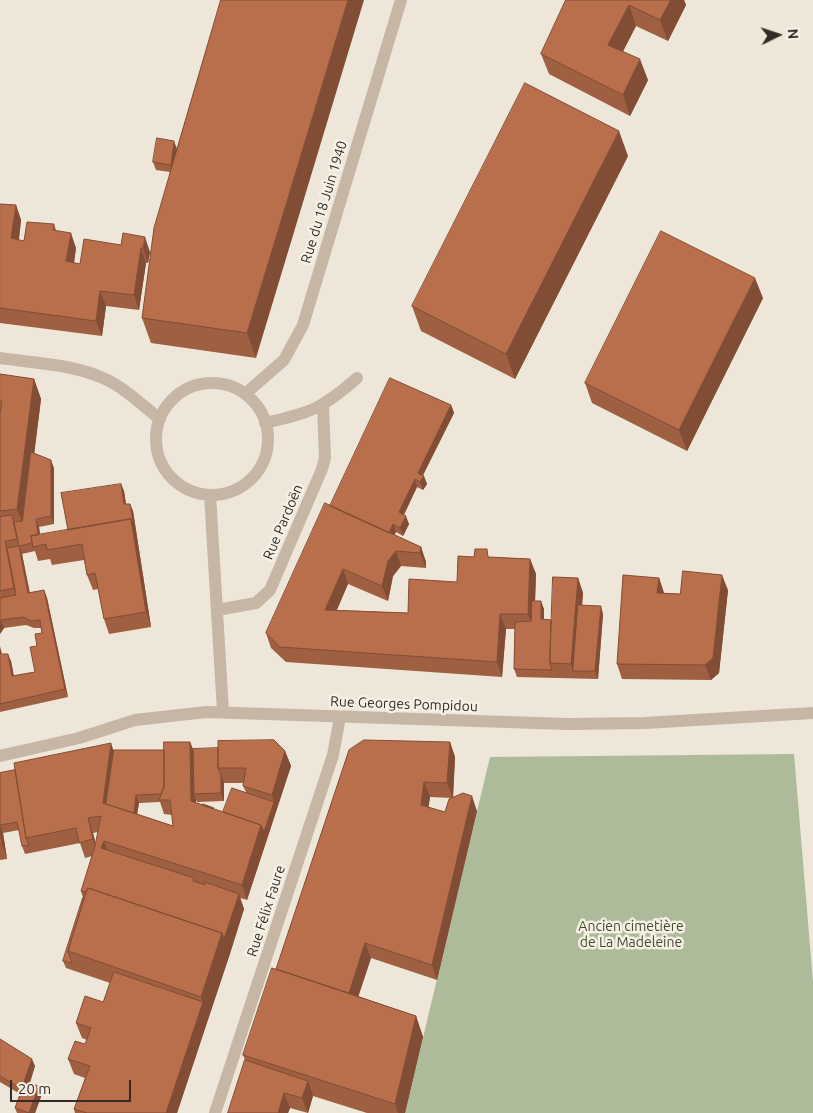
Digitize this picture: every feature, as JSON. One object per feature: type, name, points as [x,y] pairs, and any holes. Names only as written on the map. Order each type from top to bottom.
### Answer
[{"type":"street","name":"Rue du 18 Juin 1940","points":[[245,394],[284,360],[303,326],[401,0]]},
{"type":"street","points":[[0,358],[74,368],[104,378],[126,392],[160,419]]},
{"type":"street","points":[[265,423],[296,416],[323,406],[357,378]]},
{"type":"street","points":[[220,384],[245,394],[257,407],[265,423],[268,444],[266,454],[256,473],[241,487],[221,494],[197,493],[185,488],[165,470],[157,445],[160,419],[176,396],[192,387],[220,384]]},
{"type":"street","name":"Rue Pardoën","points":[[217,610],[256,603],[270,590],[322,469],[325,458],[323,406]]},
{"type":"street","points":[[210,495],[223,712]]},
{"type":"street","name":"Rue Georges Pompidou","points":[[0,756],[78,738],[150,717],[223,712],[587,724],[645,723],[813,713]]},
{"type":"street","name":"Rue Félix Faure","points":[[215,1113],[333,755],[340,717]]},
{"type":"green space","name":"Ancien cimetière de La Madeleine","points":[[794,754],[813,982],[813,1113],[405,1113],[490,757]]},
{"type":"building","points":[[221,0],[348,0],[247,333],[142,318],[154,228]]},
{"type":"building","points":[[566,0],[671,0],[660,20],[629,5],[608,45],[640,59],[623,95],[541,54]]},
{"type":"building","points":[[525,83],[619,131],[506,354],[412,306]]},
{"type":"building","points":[[157,138],[174,141],[171,165],[153,162]]},
{"type":"building","points":[[0,204],[16,205],[11,238],[24,241],[27,222],[54,224],[53,230],[71,233],[66,261],[80,264],[84,239],[121,245],[123,233],[145,237],[143,248],[141,248],[134,295],[100,291],[96,321],[0,308]]},
{"type":"building","points":[[661,231],[755,278],[679,430],[585,383]]},
{"type":"building","points":[[0,374],[34,379],[17,509],[0,511],[0,413],[2,401],[0,401]]},
{"type":"building","points":[[390,378],[451,405],[418,473],[424,476],[420,482],[415,479],[399,512],[406,516],[400,528],[393,524],[389,533],[330,506]]},
{"type":"building","points":[[31,452],[51,460],[51,516],[36,519],[38,535],[31,536],[32,543],[19,546],[14,522],[22,521]]},
{"type":"building","points":[[121,484],[124,504],[130,504],[134,526],[131,519],[68,530],[61,493]]},
{"type":"building","points":[[325,503],[421,547],[420,553],[396,551],[388,561],[382,586],[343,569],[325,610],[408,613],[409,579],[457,582],[458,556],[474,557],[475,549],[487,549],[488,557],[530,559],[528,614],[500,614],[497,662],[280,647],[266,633]]},
{"type":"building","points":[[12,515],[17,539],[5,541],[14,588],[0,591],[0,517]]},
{"type":"building","points":[[131,519],[146,612],[104,619],[95,573],[87,575],[82,544],[47,550],[46,544],[33,547],[31,536]]},
{"type":"building","points":[[19,546],[28,593],[44,590],[65,689],[0,704],[0,650],[1,654],[8,654],[12,676],[35,672],[30,647],[37,646],[35,634],[42,633],[40,620],[31,621],[23,617],[1,620],[0,622],[0,598],[16,595],[7,548]]},
{"type":"building","points":[[683,571],[722,575],[713,658],[705,665],[617,664],[623,575],[659,578],[657,593],[680,594]]},
{"type":"building","points":[[553,577],[578,578],[571,664],[550,663]]},
{"type":"building","points":[[532,601],[541,601],[541,619],[551,620],[550,663],[552,670],[514,669],[515,622],[531,621]]},
{"type":"building","points":[[578,605],[601,606],[595,671],[573,671]]},
{"type":"building","points":[[274,740],[285,751],[272,795],[243,786],[246,768],[218,768],[218,741]]},
{"type":"building","points":[[364,740],[450,742],[447,783],[424,782],[421,805],[445,812],[449,799],[463,793],[472,796],[432,965],[365,943],[349,993],[276,969],[349,750]]},
{"type":"building","points":[[164,742],[190,742],[191,801],[261,825],[242,885],[104,841],[101,848],[194,878],[193,881],[205,885],[205,882],[239,894],[224,939],[222,933],[88,888],[86,892],[81,891],[95,846],[101,816],[88,818],[93,839],[79,843],[76,828],[26,838],[14,763],[111,743],[103,803],[173,826],[170,800],[159,800],[164,787]]},
{"type":"building","points":[[218,748],[221,793],[194,794],[193,749]]},
{"type":"building","points":[[114,750],[164,750],[164,787],[161,794],[136,795],[134,813],[106,804]]},
{"type":"building","points":[[15,770],[26,838],[29,845],[22,846],[17,822],[0,825],[0,773]]},
{"type":"building","points":[[232,788],[274,802],[264,832],[261,825],[223,812]]},
{"type":"building","points":[[88,888],[222,933],[201,997],[68,951]]},
{"type":"building","points":[[83,898],[68,951],[72,963],[63,961]]},
{"type":"building","points":[[272,968],[416,1016],[395,1104],[243,1055]]},
{"type":"building","points":[[114,972],[203,1002],[166,1113],[87,1113],[74,1109],[90,1066],[68,1059],[75,1041],[85,1044],[91,1028],[76,1023],[85,996],[103,1002]]},
{"type":"building","points":[[0,1039],[32,1059],[24,1082],[39,1086],[29,1113],[15,1108],[22,1089],[0,1076]]},
{"type":"building","points":[[245,1060],[308,1081],[302,1098],[284,1093],[278,1113],[228,1113]]}]
